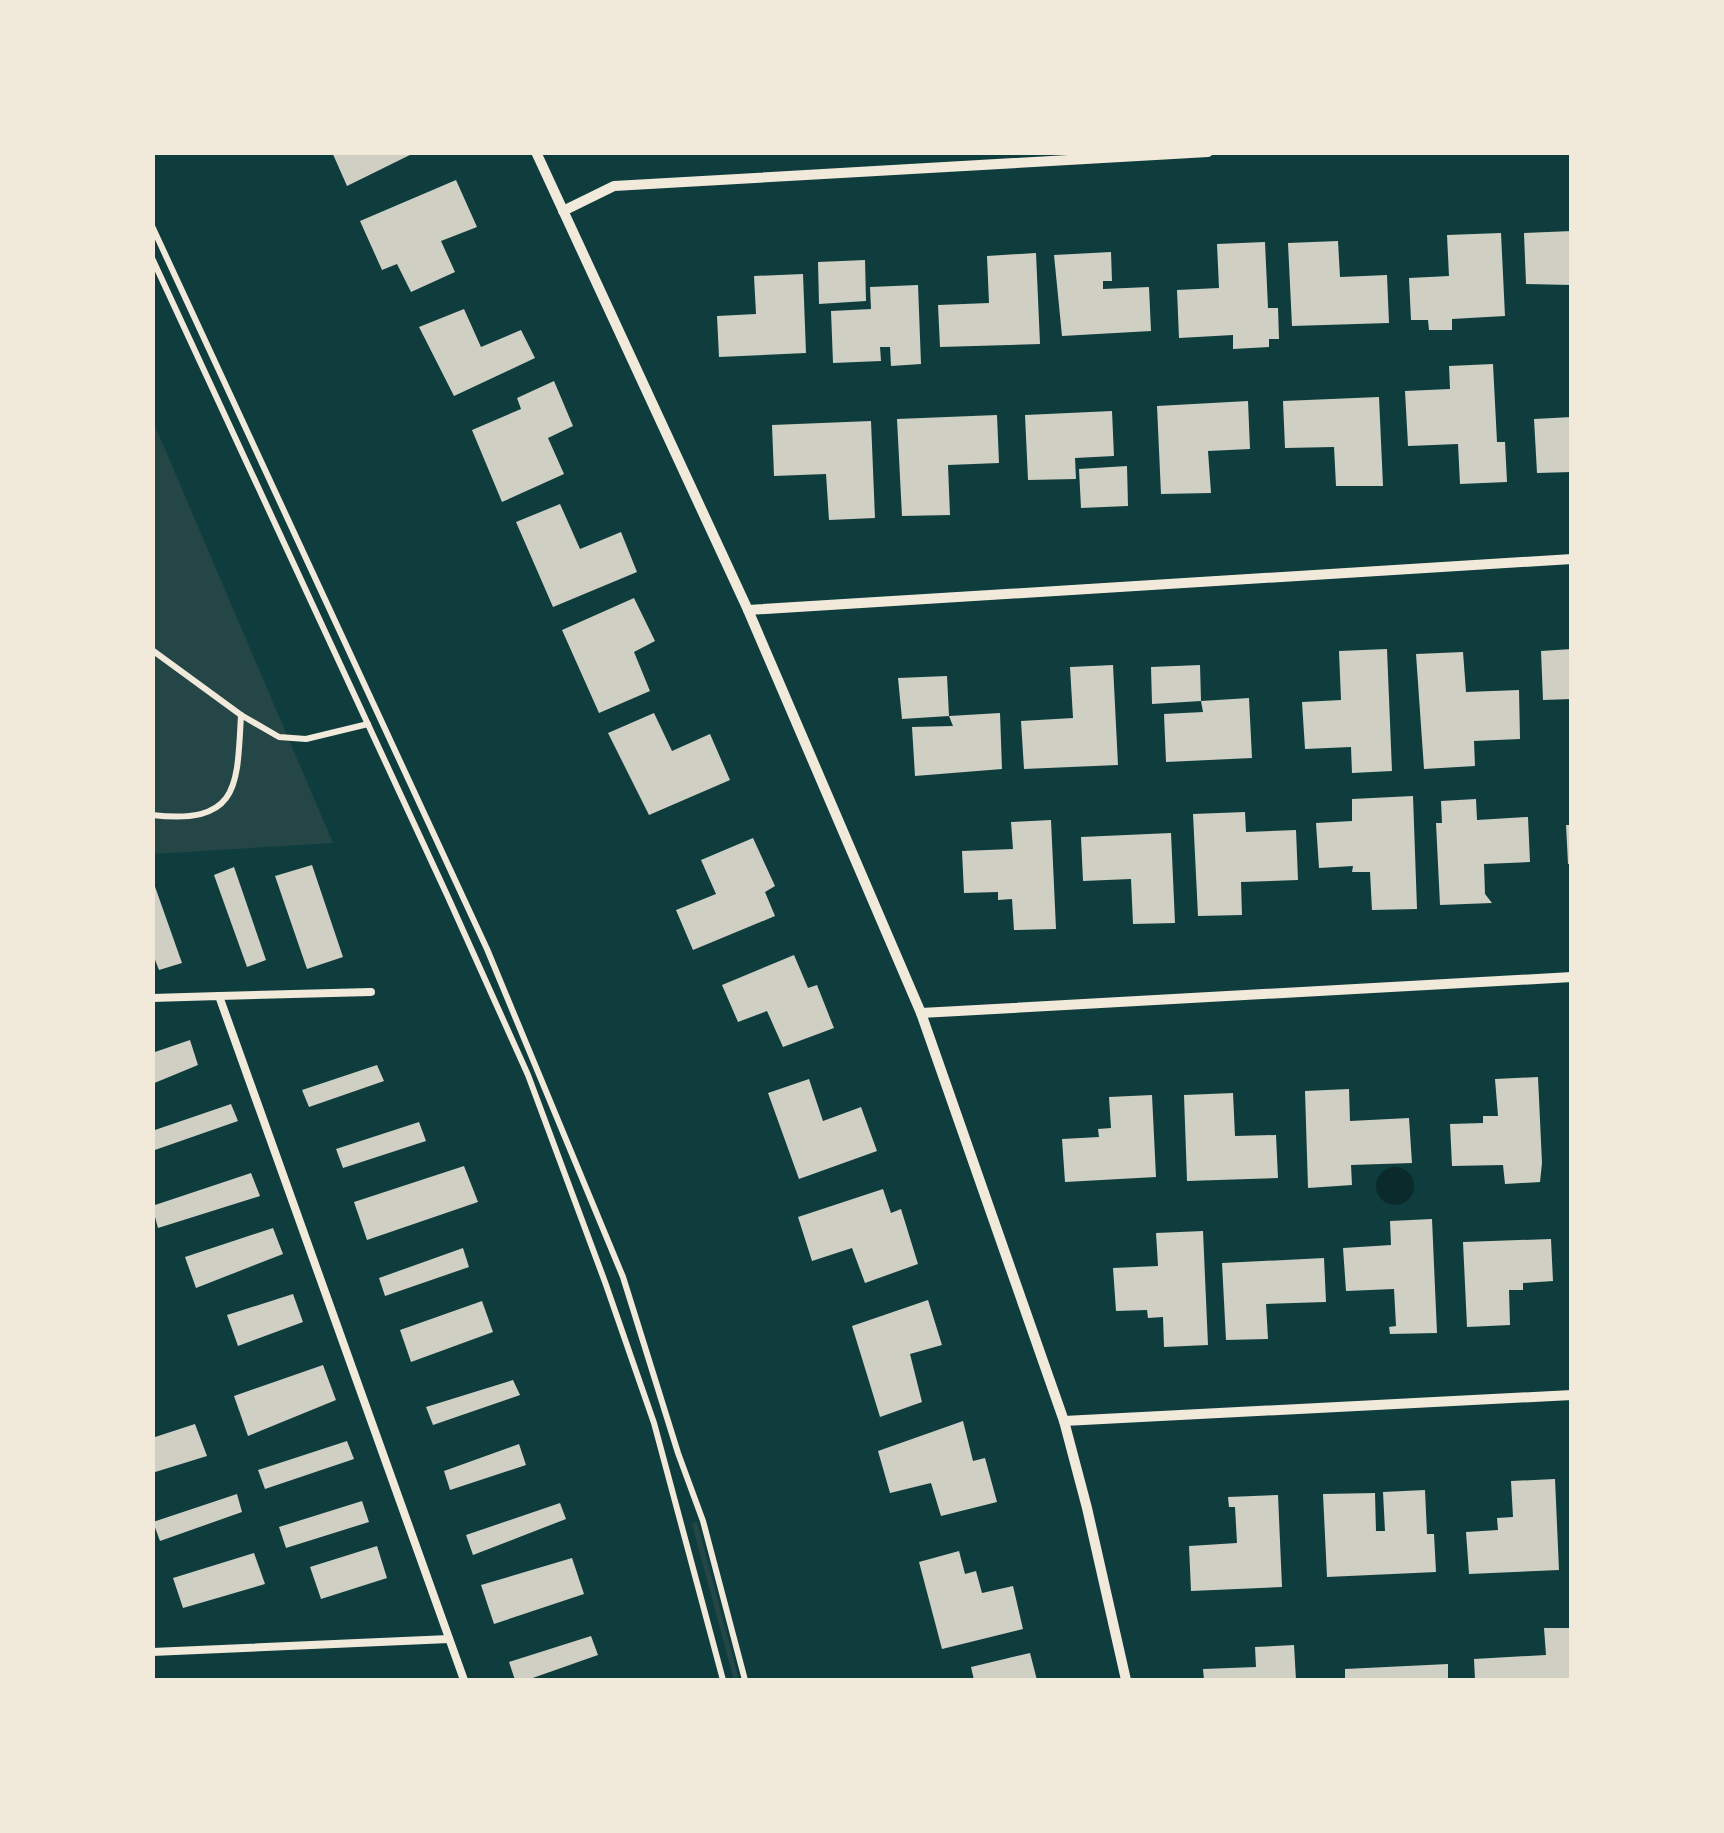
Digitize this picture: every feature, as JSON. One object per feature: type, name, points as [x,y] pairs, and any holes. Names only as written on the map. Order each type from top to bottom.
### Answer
[{"type":"street","points":[[536,152],[748,610],[921,1013],[1064,1421],[1126,1680]]},
{"type":"street","points":[[563,211],[614,186],[1208,152]]},
{"type":"street","points":[[748,610],[1572,559]]},
{"type":"street","points":[[921,1013],[1572,977]]},
{"type":"street","points":[[1064,1421],[1572,1395]]},
{"type":"lane","points":[[152,998],[372,992]]},
{"type":"lane","points":[[219,996],[464,1680]]},
{"type":"lane","points":[[152,1652],[449,1639]]},
{"type":"path","points":[[152,226],[487,949],[623,1276],[703,1522],[745,1680]]},
{"type":"path","points":[[152,258],[528,1076],[654,1423],[724,1680]]},
{"type":"path","points":[[152,650],[241,715],[279,736],[306,738],[368,724]]},
{"type":"path","points":[[152,816],[182,818],[207,813],[227,800],[238,776],[241,715]]},
{"type":"shaded area","points":[[153,421],[333,843],[153,854]]},
{"type":"shaded area","points":[[1395,1167],[1408,1173],[1414,1186],[1408,1199],[1395,1205],[1382,1199],[1376,1186],[1382,1173]]},
{"type":"shaded area","points":[[697,1522],[739,1680],[734,1680],[692,1524]]},
{"type":"building","points":[[332,152],[416,152],[347,186]]},
{"type":"building","points":[[456,180],[477,227],[441,241],[455,272],[411,292],[397,264],[382,270],[360,221]]},
{"type":"building","points":[[1572,231],[1572,285],[1526,284],[1524,233]]},
{"type":"building","points":[[1501,233],[1505,316],[1452,319],[1452,330],[1429,330],[1428,320],[1411,320],[1409,278],[1449,276],[1447,235]]},
{"type":"building","points":[[1338,241],[1340,277],[1387,275],[1389,323],[1292,326],[1288,243]]},
{"type":"building","points":[[1265,242],[1268,308],[1278,308],[1279,339],[1269,339],[1269,347],[1233,349],[1233,335],[1179,338],[1177,290],[1219,288],[1217,244]]},
{"type":"building","points":[[1111,252],[1112,281],[1103,281],[1103,289],[1149,287],[1151,331],[1062,336],[1054,255]]},
{"type":"building","points":[[1036,253],[1040,344],[940,347],[938,305],[989,303],[987,256]]},
{"type":"building","points":[[865,260],[866,301],[819,304],[818,262]]},
{"type":"building","points":[[803,274],[806,353],[719,357],[717,316],[756,314],[754,276]]},
{"type":"building","points":[[918,285],[921,364],[891,366],[890,347],[880,347],[881,361],[833,363],[831,311],[871,309],[870,287]]},
{"type":"building","points":[[464,309],[481,347],[521,330],[535,358],[454,396],[419,327]]},
{"type":"building","points":[[1493,364],[1497,442],[1505,442],[1507,482],[1460,484],[1458,444],[1408,446],[1405,391],[1450,389],[1449,366]]},
{"type":"building","points":[[554,381],[573,426],[548,438],[564,474],[502,502],[472,430],[521,409],[517,398]]},
{"type":"building","points":[[1379,397],[1383,486],[1336,486],[1334,447],[1285,448],[1283,401]]},
{"type":"building","points":[[1248,401],[1250,449],[1208,451],[1211,493],[1161,494],[1157,406]]},
{"type":"building","points":[[1112,411],[1114,456],[1075,458],[1076,479],[1028,480],[1025,415]]},
{"type":"building","points":[[997,415],[999,463],[948,465],[950,515],[902,516],[897,419]]},
{"type":"building","points":[[1572,417],[1572,472],[1537,473],[1534,419]]},
{"type":"building","points":[[871,421],[875,518],[829,520],[826,474],[774,476],[772,425]]},
{"type":"building","points":[[1127,466],[1128,506],[1081,508],[1079,469]]},
{"type":"building","points":[[560,504],[580,549],[621,532],[637,572],[553,607],[516,522]]},
{"type":"building","points":[[634,598],[655,641],[634,652],[650,691],[599,713],[562,630]]},
{"type":"building","points":[[1387,649],[1392,771],[1352,773],[1351,747],[1305,749],[1302,702],[1341,700],[1339,651]]},
{"type":"building","points":[[1572,649],[1572,699],[1543,700],[1541,651]]},
{"type":"building","points":[[1463,652],[1466,692],[1519,690],[1520,739],[1474,741],[1475,766],[1424,769],[1416,654]]},
{"type":"building","points":[[1113,665],[1118,765],[1024,769],[1021,721],[1073,718],[1070,667]]},
{"type":"building","points":[[1200,665],[1201,701],[1152,704],[1151,667]]},
{"type":"building","points":[[947,676],[949,716],[902,719],[898,678]]},
{"type":"building","points":[[1249,698],[1252,758],[1166,762],[1164,714],[1203,712],[1201,701]]},
{"type":"building","points":[[654,713],[672,751],[710,734],[730,780],[649,815],[608,733]]},
{"type":"building","points":[[1000,713],[1002,769],[915,776],[912,727],[953,726],[949,716]]},
{"type":"building","points":[[1413,796],[1417,909],[1372,910],[1370,872],[1352,872],[1353,866],[1319,868],[1316,823],[1352,821],[1352,799]]},
{"type":"building","points":[[1476,799],[1477,820],[1528,817],[1530,862],[1484,864],[1485,894],[1492,903],[1440,905],[1436,823],[1442,823],[1441,801]]},
{"type":"building","points":[[1245,812],[1246,832],[1296,830],[1298,880],[1241,882],[1242,915],[1198,916],[1193,814]]},
{"type":"building","points":[[1051,820],[1056,929],[1014,930],[1012,899],[998,900],[998,892],[964,893],[962,851],[1013,849],[1011,822]]},
{"type":"building","points":[[1566,825],[1572,825],[1572,864],[1568,864]]},
{"type":"building","points":[[1171,833],[1175,923],[1133,924],[1131,879],[1083,881],[1081,837]]},
{"type":"building","points":[[753,838],[775,886],[765,892],[775,916],[693,950],[676,910],[716,894],[701,860]]},
{"type":"building","points":[[312,865],[343,957],[307,969],[275,876]]},
{"type":"building","points":[[234,867],[266,960],[247,967],[214,875]]},
{"type":"building","points":[[153,881],[182,963],[159,970],[152,952]]},
{"type":"building","points":[[794,955],[808,988],[817,985],[834,1028],[783,1047],[767,1011],[738,1022],[722,985]]},
{"type":"building","points":[[190,1040],[198,1065],[152,1084],[152,1053]]},
{"type":"building","points":[[377,1065],[384,1081],[309,1107],[302,1090]]},
{"type":"building","points":[[1538,1077],[1540,1182],[1505,1184],[1503,1165],[1452,1166],[1450,1124],[1483,1123],[1483,1116],[1498,1116],[1495,1079]]},
{"type":"building","points":[[809,1079],[823,1121],[861,1107],[877,1151],[799,1179],[768,1093]]},
{"type":"building","points":[[1349,1089],[1350,1121],[1409,1118],[1412,1163],[1351,1165],[1352,1185],[1308,1188],[1305,1091]]},
{"type":"building","points":[[1233,1093],[1235,1136],[1276,1135],[1278,1178],[1187,1181],[1184,1095]]},
{"type":"building","points":[[1152,1095],[1156,1177],[1065,1182],[1062,1139],[1099,1137],[1098,1129],[1111,1128],[1109,1097]]},
{"type":"building","points":[[231,1104],[238,1121],[152,1151],[152,1131]]},
{"type":"building","points":[[419,1122],[426,1141],[343,1168],[336,1149]]},
{"type":"building","points":[[464,1166],[478,1202],[367,1240],[354,1202]]},
{"type":"building","points":[[251,1173],[260,1196],[158,1228],[152,1206]]},
{"type":"building","points":[[883,1189],[891,1213],[901,1209],[918,1264],[865,1283],[852,1248],[812,1261],[798,1217]]},
{"type":"building","points":[[1432,1219],[1437,1333],[1390,1334],[1389,1327],[1396,1326],[1394,1289],[1346,1291],[1343,1248],[1391,1245],[1390,1221]]},
{"type":"building","points":[[273,1228],[283,1254],[196,1288],[185,1257]]},
{"type":"building","points":[[1203,1231],[1208,1345],[1164,1347],[1163,1317],[1148,1318],[1147,1310],[1116,1311],[1113,1268],[1158,1266],[1156,1233]]},
{"type":"building","points":[[1551,1239],[1553,1281],[1523,1283],[1523,1290],[1509,1290],[1510,1325],[1467,1327],[1463,1242]]},
{"type":"building","points":[[463,1248],[469,1267],[385,1296],[379,1278]]},
{"type":"building","points":[[1324,1258],[1326,1302],[1266,1304],[1268,1339],[1226,1340],[1222,1263]]},
{"type":"building","points":[[293,1294],[303,1322],[238,1346],[227,1315]]},
{"type":"building","points":[[928,1300],[942,1345],[910,1354],[922,1402],[880,1417],[852,1326]]},
{"type":"building","points":[[482,1301],[493,1332],[411,1362],[400,1330]]},
{"type":"building","points":[[323,1365],[336,1400],[248,1436],[234,1396]]},
{"type":"building","points":[[513,1380],[520,1395],[433,1425],[426,1407]]},
{"type":"building","points":[[963,1421],[973,1461],[985,1458],[997,1502],[941,1516],[931,1483],[890,1493],[878,1451]]},
{"type":"building","points":[[195,1424],[207,1456],[152,1473],[152,1438]]},
{"type":"building","points":[[347,1441],[354,1459],[265,1489],[258,1470]]},
{"type":"building","points":[[519,1444],[526,1465],[450,1490],[444,1471]]},
{"type":"building","points":[[1555,1479],[1559,1570],[1469,1574],[1466,1532],[1498,1530],[1497,1518],[1513,1517],[1511,1481]]},
{"type":"building","points":[[1425,1490],[1427,1534],[1434,1534],[1436,1572],[1327,1577],[1323,1494],[1375,1493],[1376,1531],[1385,1531],[1383,1492]]},
{"type":"building","points":[[237,1494],[242,1512],[160,1541],[153,1522]]},
{"type":"building","points":[[1278,1495],[1282,1587],[1191,1591],[1189,1546],[1237,1543],[1235,1507],[1229,1507],[1228,1497]]},
{"type":"building","points":[[362,1501],[369,1522],[286,1548],[279,1527]]},
{"type":"building","points":[[560,1503],[566,1519],[473,1555],[466,1535]]},
{"type":"building","points":[[377,1546],[387,1578],[321,1599],[310,1567]]},
{"type":"building","points":[[959,1551],[965,1574],[976,1571],[982,1593],[1013,1586],[1023,1629],[942,1649],[919,1562]]},
{"type":"building","points":[[254,1553],[265,1584],[183,1608],[173,1578]]},
{"type":"building","points":[[572,1558],[584,1594],[494,1624],[481,1585]]},
{"type":"building","points":[[1544,1628],[1572,1628],[1572,1680],[1475,1680],[1474,1659],[1546,1655]]},
{"type":"building","points":[[591,1636],[598,1655],[527,1680],[515,1680],[509,1662]]},
{"type":"building","points":[[1294,1645],[1296,1680],[1204,1680],[1203,1669],[1256,1667],[1255,1647]]},
{"type":"building","points":[[1030,1653],[1037,1680],[974,1680],[971,1667]]},
{"type":"building","points":[[1448,1664],[1448,1680],[1345,1680],[1345,1669]]}]
